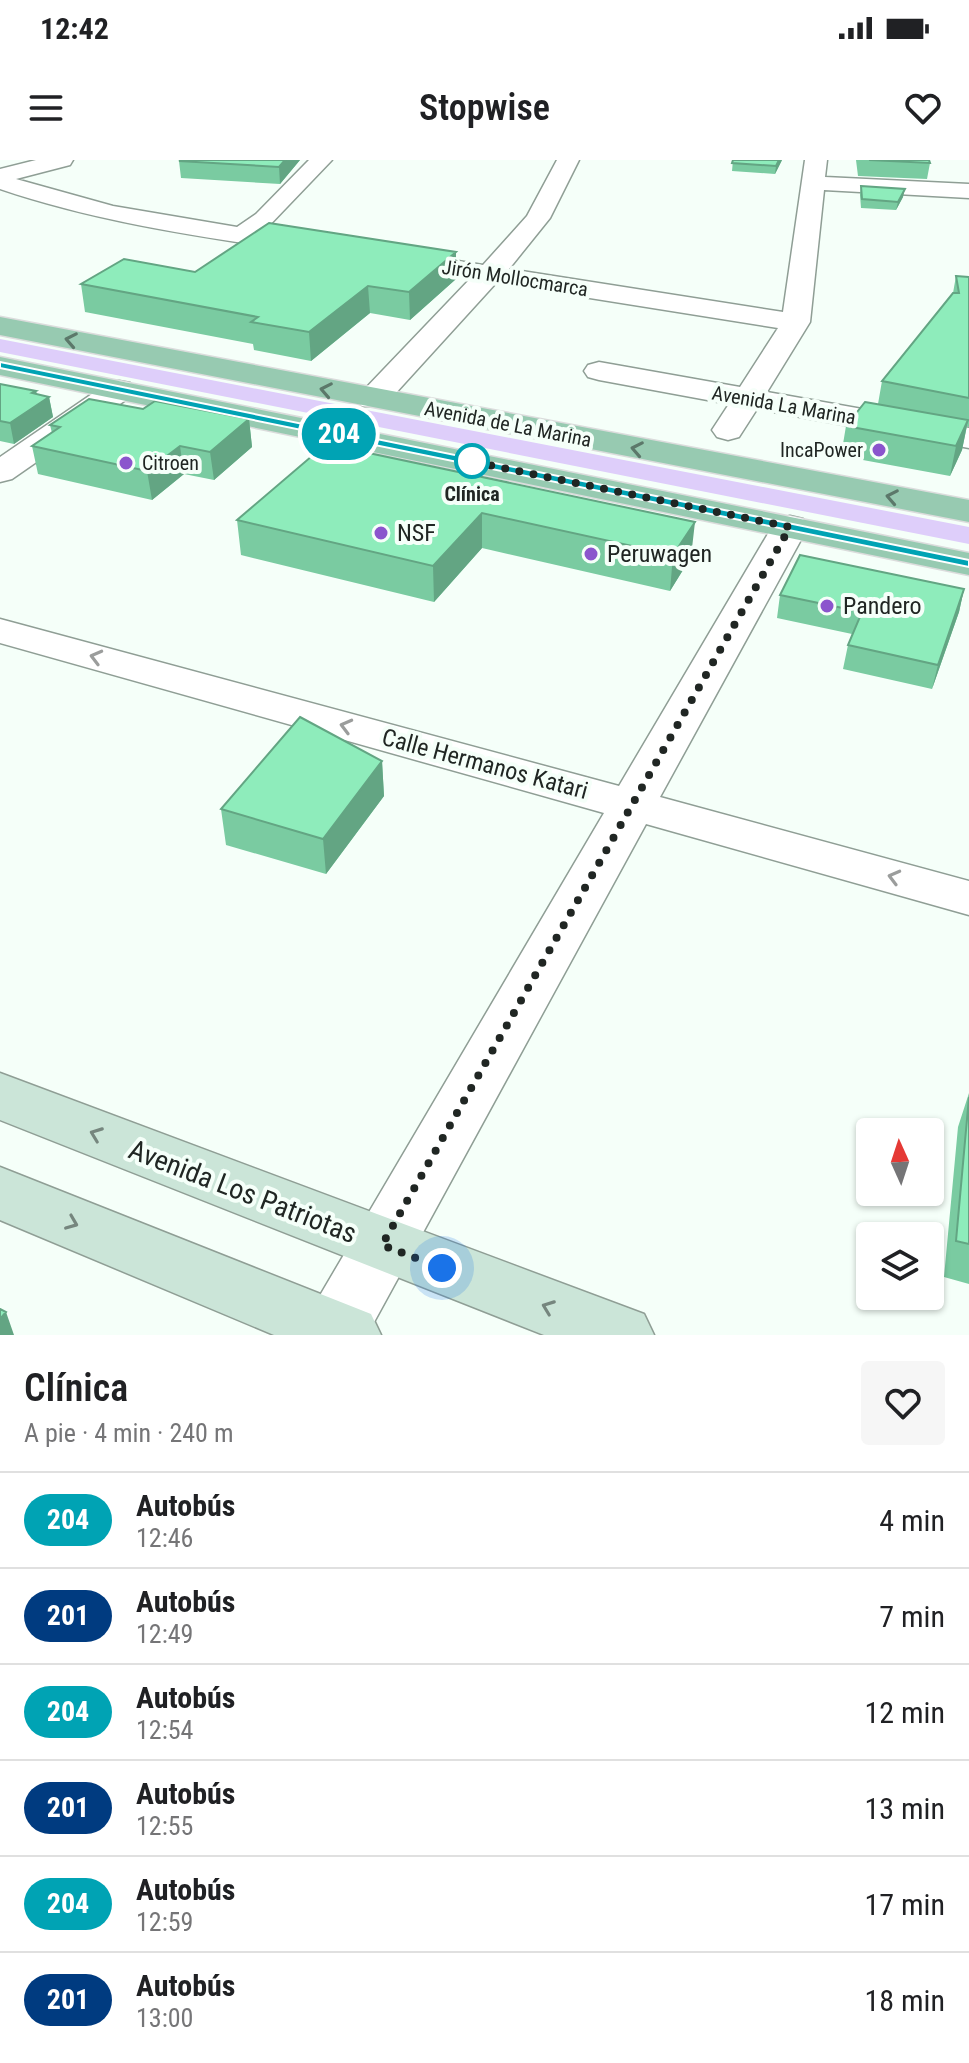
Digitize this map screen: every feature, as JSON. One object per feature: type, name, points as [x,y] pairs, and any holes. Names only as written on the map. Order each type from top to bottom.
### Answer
[{"type":"main road","name":"Avenida de La Marina","points":[[0,326],[969,511]]},
{"type":"main road","name":"Avenida de La Marina","points":[[0,366],[969,564]]},
{"type":"main road","name":"Avenida Los Patriotas","points":[[0,1096],[621,1335]]},
{"type":"main road","points":[[0,1193],[342,1332]]},
{"type":"street","points":[[0,178],[62,160]]},
{"type":"street","points":[[242,235],[265,219],[321,160]]},
{"type":"street","points":[[373,399],[491,274],[538,218],[568,160]]},
{"type":"street","points":[[728,430],[796,322],[816,171],[969,191]]},
{"type":"street","points":[[0,178],[89,207],[336,250]]},
{"type":"street","name":"Jirón Mollocmarca","points":[[367,255],[796,322]]},
{"type":"street","name":"Avenida La Marina","points":[[599,371],[969,438]]},
{"type":"street","points":[[0,472],[119,390]]},
{"type":"street","points":[[342,1332],[382,1245],[790,527]]},
{"type":"street","name":"Calle Hermanos Katari","points":[[0,631],[969,898]]},
{"type":"shaded area","points":[[0,339],[969,527],[969,544],[0,352]]},
{"type":"building","points":[[285,160],[279,167],[179,161]]},
{"type":"building","points":[[733,160],[779,160],[776,166],[732,163]]},
{"type":"building","points":[[869,160],[929,160],[930,163]]},
{"type":"building","points":[[861,186],[905,189],[898,202],[862,199]]},
{"type":"building","points":[[269,223],[456,252],[409,292],[368,286],[309,332],[251,322],[258,317],[81,284],[124,259],[195,272]]},
{"type":"building","points":[[956,276],[969,277],[969,398],[882,381],[953,293],[959,293]]},
{"type":"building","points":[[0,384],[36,391],[32,393],[49,397],[10,423],[0,421]]},
{"type":"building","points":[[89,399],[143,409],[155,401],[249,419],[210,452],[180,446],[147,471],[32,446],[60,427],[50,425]]},
{"type":"building","points":[[865,402],[968,420],[956,446],[846,426]]},
{"type":"building","points":[[326,444],[695,522],[673,555],[482,513],[433,566],[237,520]]},
{"type":"building","points":[[800,555],[964,589],[938,665],[848,645],[862,612],[780,595]]},
{"type":"building","points":[[300,717],[382,761],[323,839],[221,809]]},
{"type":"building","points":[[969,1097],[969,1244],[956,1241]]},
{"type":"bus line","name":"204","points":[[0,366],[969,564]]},
{"type":"place","name":"IncaPower","points":[[879,450]]},
{"type":"place","name":"Clínica","points":[[472,461]]},
{"type":"place","name":"Citroen","points":[[126,463]]},
{"type":"place","name":"NSF","points":[[381,533]]},
{"type":"place","name":"Peruwagen","points":[[591,554]]},
{"type":"place","name":"Pandero","points":[[827,606]]},
{"type":"route","points":[[442,1268],[382,1245],[790,527],[469,461],[472,461]]}]
